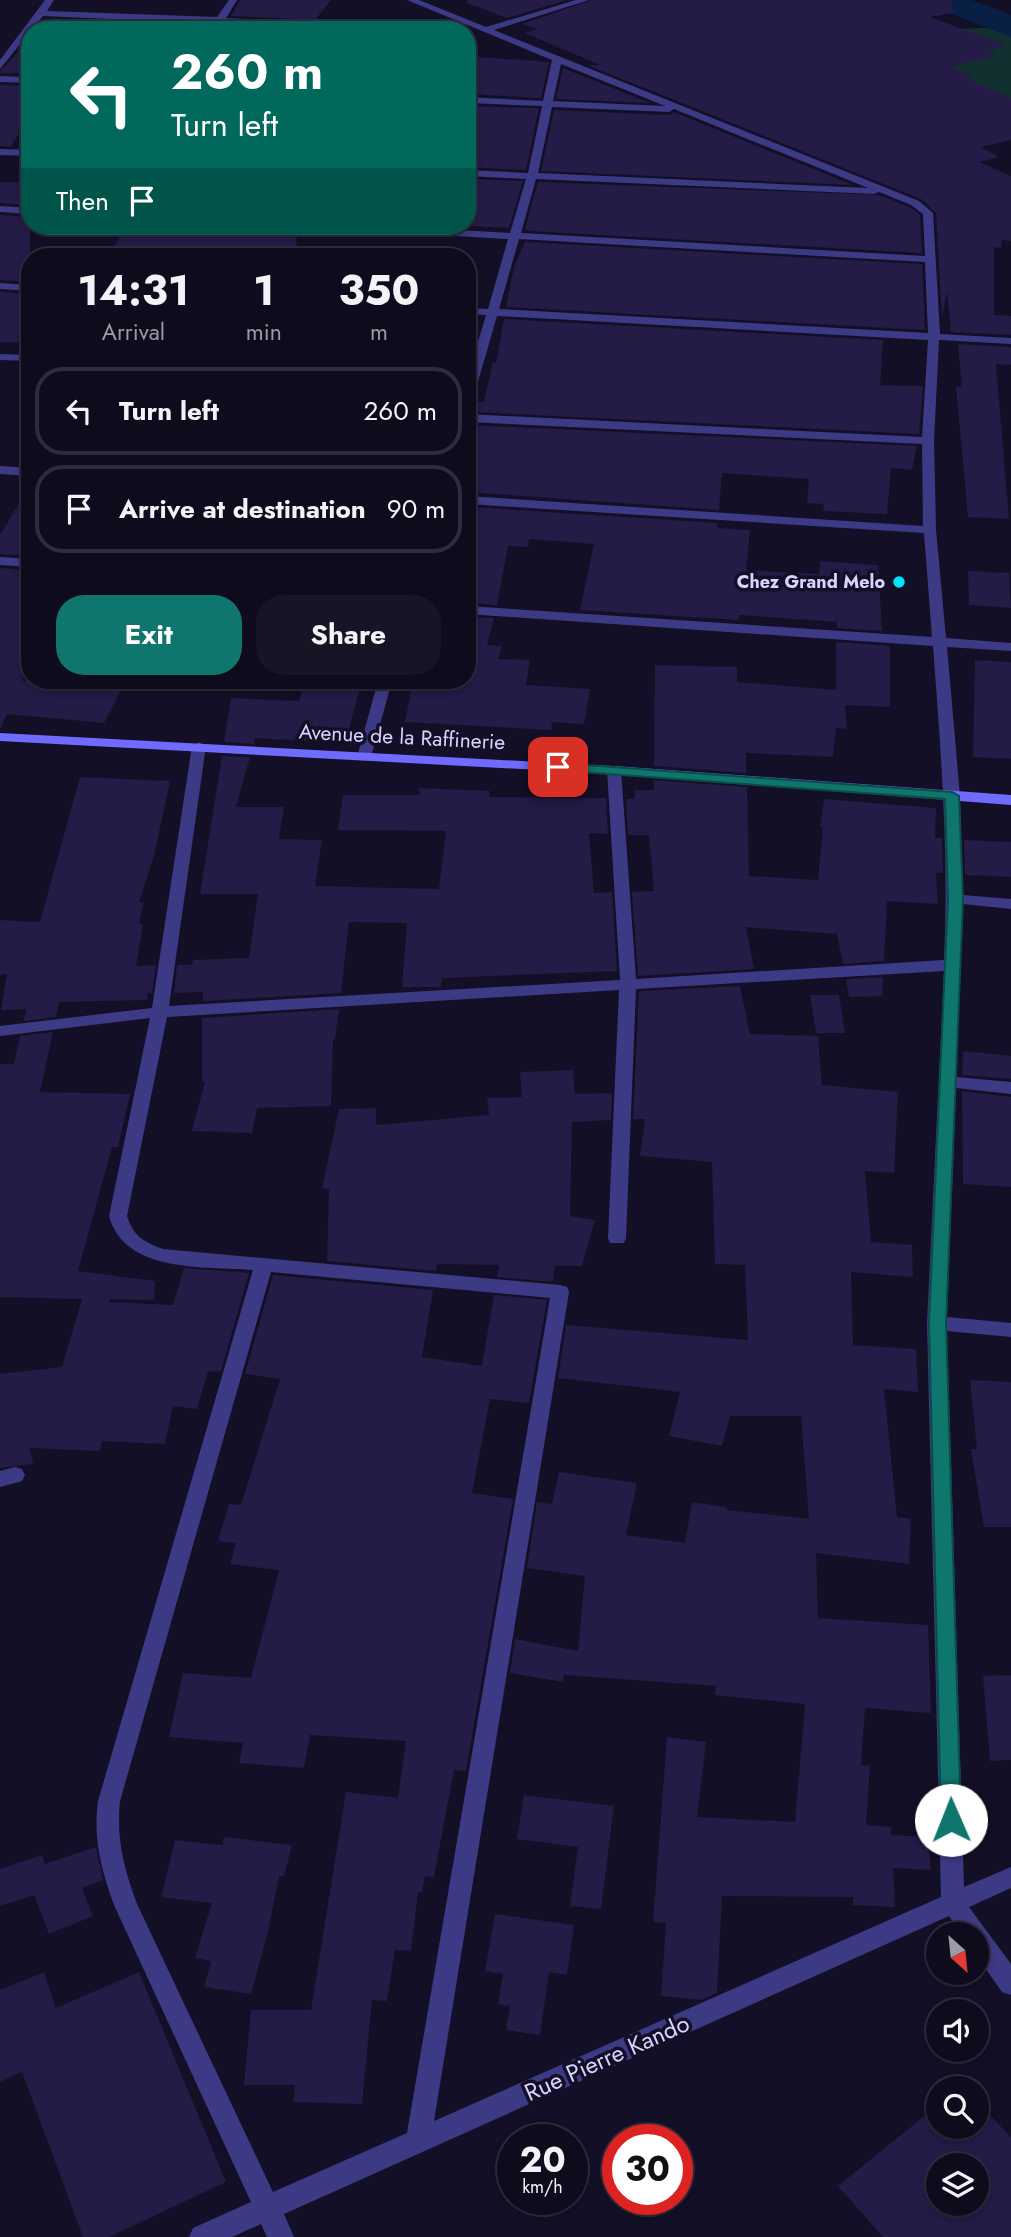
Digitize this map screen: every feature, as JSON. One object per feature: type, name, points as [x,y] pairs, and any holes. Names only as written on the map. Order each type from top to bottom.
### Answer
[{"type":"street","points":[[34,21],[50,0]]},
{"type":"street","points":[[220,20],[233,0]]},
{"type":"street","points":[[411,0],[464,21]]},
{"type":"street","points":[[486,30],[585,0]]},
{"type":"street","points":[[40,13],[240,21]]},
{"type":"street","points":[[476,26],[888,191],[915,203],[928,213],[934,336],[928,441],[930,530],[952,796],[955,899],[937,1323],[953,1903],[967,1922]]},
{"type":"street","points":[[476,34],[499,35]]},
{"type":"street","points":[[0,66],[21,38]]},
{"type":"street","points":[[476,365],[517,235],[557,58]]},
{"type":"street","points":[[0,79],[21,80]]},
{"type":"street","points":[[476,100],[683,109]]},
{"type":"street","points":[[0,152],[21,153]]},
{"type":"street","points":[[476,174],[888,191]]},
{"type":"street","points":[[0,209],[21,210]]},
{"type":"street","points":[[476,233],[929,259]]},
{"type":"street","points":[[0,286],[21,287]]},
{"type":"street","points":[[476,312],[1011,341]]},
{"type":"street","points":[[0,357],[21,358]]},
{"type":"street","points":[[476,418],[928,441]]},
{"type":"street","points":[[0,470],[21,471]]},
{"type":"street","points":[[476,501],[930,530]]},
{"type":"street","points":[[0,561],[21,562]]},
{"type":"street","points":[[476,611],[1011,647]]},
{"type":"street","points":[[364,757],[383,689]]},
{"type":"street","name":"Avenue de la Raffinerie","points":[[0,737],[614,770],[1011,800]]},
{"type":"street","points":[[199,746],[160,1012],[118,1216],[121,1233],[136,1246],[161,1255],[559,1292],[418,2143]]},
{"type":"street","points":[[614,770],[628,983],[617,1238]]},
{"type":"street","points":[[955,899],[1011,904]]},
{"type":"street","points":[[0,1031],[160,1012],[952,965]]},
{"type":"street","points":[[947,1082],[1011,1088]]},
{"type":"street","points":[[264,1265],[109,1801],[104,1835],[111,1866],[127,1905],[281,2237]]},
{"type":"street","points":[[937,1323],[1011,1330]]},
{"type":"street","name":"Rue Pierre Kando","points":[[202,2237],[269,2210],[1011,1877]]},
{"type":"street","points":[[989,1953],[1011,1984]]},
{"type":"green space","points":[[1011,27],[1011,127],[894,31]]},
{"type":"building","points":[[240,0],[331,0],[315,20],[231,16]]},
{"type":"building","points":[[467,0],[567,0],[507,18],[467,3]]},
{"type":"building","points":[[592,0],[951,0],[953,13],[930,17],[1006,45],[987,51],[997,55],[952,67],[973,76],[965,78],[1011,98],[1011,140],[981,147],[999,157],[979,162],[1011,176],[1011,241],[1002,240],[1001,248],[994,247],[994,315],[1011,316],[1011,335],[951,332],[947,292],[942,318],[936,213],[921,199],[587,65],[600,65],[525,33],[537,29],[522,24]]},
{"type":"building","points":[[21,48],[21,74],[0,72]]},
{"type":"building","points":[[478,57],[549,62],[541,98],[476,94]]},
{"type":"building","points":[[563,68],[650,103],[556,99]]},
{"type":"building","points":[[0,85],[21,86],[21,130],[11,147],[0,146]]},
{"type":"building","points":[[476,106],[539,108],[526,170],[476,167]]},
{"type":"building","points":[[554,110],[669,115],[674,112],[853,185],[541,171]]},
{"type":"building","points":[[476,179],[523,181],[509,228],[476,226]]},
{"type":"building","points":[[0,182],[21,183],[21,204],[0,203]]},
{"type":"building","points":[[538,182],[879,195],[910,207],[920,215],[922,253],[530,231],[525,229]]},
{"type":"building","points":[[0,215],[21,216],[21,235],[30,235],[30,248],[21,248],[21,281],[0,280]]},
{"type":"building","points":[[120,235],[297,235],[296,248],[114,248]]},
{"type":"building","points":[[525,242],[922,264],[925,330],[506,307],[514,267]]},
{"type":"building","points":[[0,292],[21,293],[21,343],[0,342]]},
{"type":"building","points":[[504,319],[883,340],[880,385],[923,386],[919,434],[476,412],[476,401],[484,402],[493,362],[496,363]]},
{"type":"building","points":[[958,344],[1011,347],[1011,365],[996,364],[1009,519],[968,517],[956,387],[962,387]]},
{"type":"building","points":[[476,425],[917,446],[912,470],[891,468],[887,514],[823,511],[824,504],[807,503],[809,479],[722,473],[719,510],[476,493]]},
{"type":"building","points":[[21,500],[21,555],[0,554],[0,535]]},
{"type":"building","points":[[476,507],[718,523],[717,528],[750,530],[746,570],[819,574],[820,561],[878,565],[882,631],[837,628],[837,622],[739,615],[739,620],[580,610],[594,544],[529,539],[528,547],[508,546],[497,605],[476,604]]},
{"type":"building","points":[[0,568],[21,569],[21,689],[122,689],[104,723],[7,714],[0,729]]},
{"type":"building","points":[[968,571],[1009,573],[1011,608],[969,605]]},
{"type":"building","points":[[476,617],[494,618],[487,645],[502,646],[498,659],[530,660],[526,685],[590,689],[584,724],[552,722],[551,730],[405,722],[411,689],[476,689]]},
{"type":"building","points":[[836,642],[890,646],[890,707],[845,705],[847,729],[836,728],[833,757],[746,753],[746,773],[654,766],[655,665],[737,667],[737,682],[836,690]]},
{"type":"building","points":[[975,660],[1011,662],[1011,759],[973,757]]},
{"type":"building","points":[[303,689],[360,689],[345,743],[255,738],[254,744],[224,742],[231,698],[299,701]]},
{"type":"building","points":[[222,756],[250,757],[236,807],[284,807],[279,839],[322,840],[315,886],[439,889],[446,831],[338,830],[343,795],[420,795],[419,788],[490,791],[489,797],[606,798],[608,834],[589,833],[594,893],[612,892],[617,971],[442,978],[441,987],[402,987],[407,923],[349,922],[341,993],[203,1001],[203,992],[174,993],[177,965],[192,965],[193,960],[249,958],[258,894],[200,894]]},
{"type":"building","points":[[80,777],[170,781],[154,856],[139,902],[144,902],[139,924],[143,924],[136,966],[156,965],[152,993],[148,993],[147,1000],[59,1002],[56,1017],[24,1021],[26,1009],[1,1010],[7,974],[0,975],[0,920],[40,922]]},
{"type":"building","points":[[654,780],[747,787],[749,876],[818,880],[824,799],[936,808],[935,838],[942,838],[943,873],[936,873],[938,904],[887,901],[884,961],[843,964],[837,934],[746,927],[754,969],[638,976],[632,892],[654,891],[649,835],[628,835],[626,799],[634,799],[635,790],[654,790]]},
{"type":"building","points":[[964,840],[1011,842],[1011,877],[965,875]]},
{"type":"building","points":[[883,977],[882,996],[849,997],[846,979]]},
{"type":"building","points":[[740,986],[750,1034],[818,1036],[822,1085],[898,1092],[894,1173],[865,1171],[871,1242],[912,1245],[913,1277],[851,1272],[853,1345],[916,1349],[918,1392],[884,1389],[897,1517],[911,1519],[909,1564],[816,1553],[818,1618],[928,1625],[931,1713],[865,1708],[861,1765],[870,1766],[866,1825],[891,1827],[891,1835],[928,1837],[931,1870],[893,1868],[895,1907],[853,1905],[853,1897],[722,1896],[717,1993],[701,2000],[661,1996],[666,1923],[653,1922],[667,1737],[706,1742],[697,1817],[795,1822],[805,1704],[715,1695],[716,1686],[564,1675],[563,1682],[510,1673],[515,1639],[578,1651],[585,1576],[527,1568],[537,1502],[552,1504],[559,1472],[637,1483],[626,1535],[685,1543],[692,1502],[727,1507],[727,1510],[809,1519],[801,1416],[730,1416],[722,1446],[669,1436],[680,1392],[558,1378],[566,1325],[748,1340],[745,1265],[715,1264],[712,1162],[640,1156],[645,1119],[633,1119],[639,991]]},
{"type":"building","points":[[810,995],[839,995],[845,1033],[816,1033]]},
{"type":"building","points":[[339,1009],[333,1040],[331,1106],[257,1108],[252,1133],[192,1131],[205,1081],[202,1082],[202,1018]]},
{"type":"building","points":[[53,1032],[40,1092],[130,1094],[118,1147],[112,1147],[78,1271],[155,1281],[154,1300],[110,1299],[109,1302],[173,1305],[184,1268],[249,1273],[221,1371],[208,1372],[197,1409],[173,1406],[165,1444],[102,1441],[100,1451],[30,1448],[33,1464],[0,1468],[0,1374],[62,1367],[82,1299],[0,1297],[0,1064],[14,1064],[20,1036]]},
{"type":"building","points":[[963,1051],[1011,1056],[1011,1079],[962,1075]]},
{"type":"building","points":[[573,1070],[575,1094],[612,1093],[611,1120],[572,1122],[570,1216],[595,1220],[582,1266],[555,1266],[553,1282],[497,1277],[499,1265],[437,1264],[436,1271],[327,1261],[329,1189],[322,1188],[339,1109],[376,1108],[376,1125],[489,1115],[487,1098],[522,1097],[520,1072]]},
{"type":"building","points":[[962,1091],[1011,1097],[1011,1187],[963,1184]]},
{"type":"building","points":[[273,1275],[433,1290],[422,1357],[482,1366],[494,1295],[547,1300],[529,1403],[490,1399],[472,1493],[513,1499],[466,1771],[454,1770],[434,1877],[425,1876],[422,1893],[418,1892],[411,1951],[395,1950],[387,2001],[372,2000],[362,2104],[293,2102],[295,2085],[244,2085],[251,2010],[311,2010],[346,1792],[398,1798],[406,1741],[310,1735],[304,1768],[239,1763],[243,1743],[169,1737],[183,1673],[251,1678],[279,1570],[230,1564],[236,1543],[218,1541],[229,1504],[241,1505],[280,1379],[245,1374]]},
{"type":"building","points":[[970,1380],[1011,1382],[1011,1527],[984,1527],[971,1449],[977,1449]]},
{"type":"building","points":[[1011,1675],[1011,1760],[990,1761],[983,1676]]},
{"type":"building","points":[[524,1795],[614,1806],[601,1909],[570,1906],[578,1847],[517,1839]]},
{"type":"building","points":[[224,1837],[292,1845],[284,1876],[279,1876],[268,1932],[251,1994],[204,1987],[211,1961],[195,1958],[212,1903],[161,1897],[175,1840],[222,1845]]},
{"type":"building","points":[[96,1847],[103,1880],[82,1888],[93,1916],[49,1934],[34,1895],[0,1906],[0,1869],[42,1855],[45,1864]]},
{"type":"building","points":[[495,1914],[574,1925],[567,1975],[549,1972],[540,2035],[506,2030],[510,2006],[498,2004],[503,1974],[485,1971]]},
{"type":"building","points":[[44,1972],[56,2008],[139,1972],[226,2182],[109,2237],[83,2237],[22,2072],[0,2082],[0,1990]]},
{"type":"building","points":[[989,2114],[1011,2137],[1011,2237],[883,2237],[838,2186],[926,2115],[926,2139],[989,2139]]},
{"type":"waterway","points":[[944,0],[1011,27]]},
{"type":"place","name":"Chez Grand Melo","points":[[899,582]]},
{"type":"route","points":[[558,767],[952,796],[955,899],[937,1323],[951,1820]]}]
